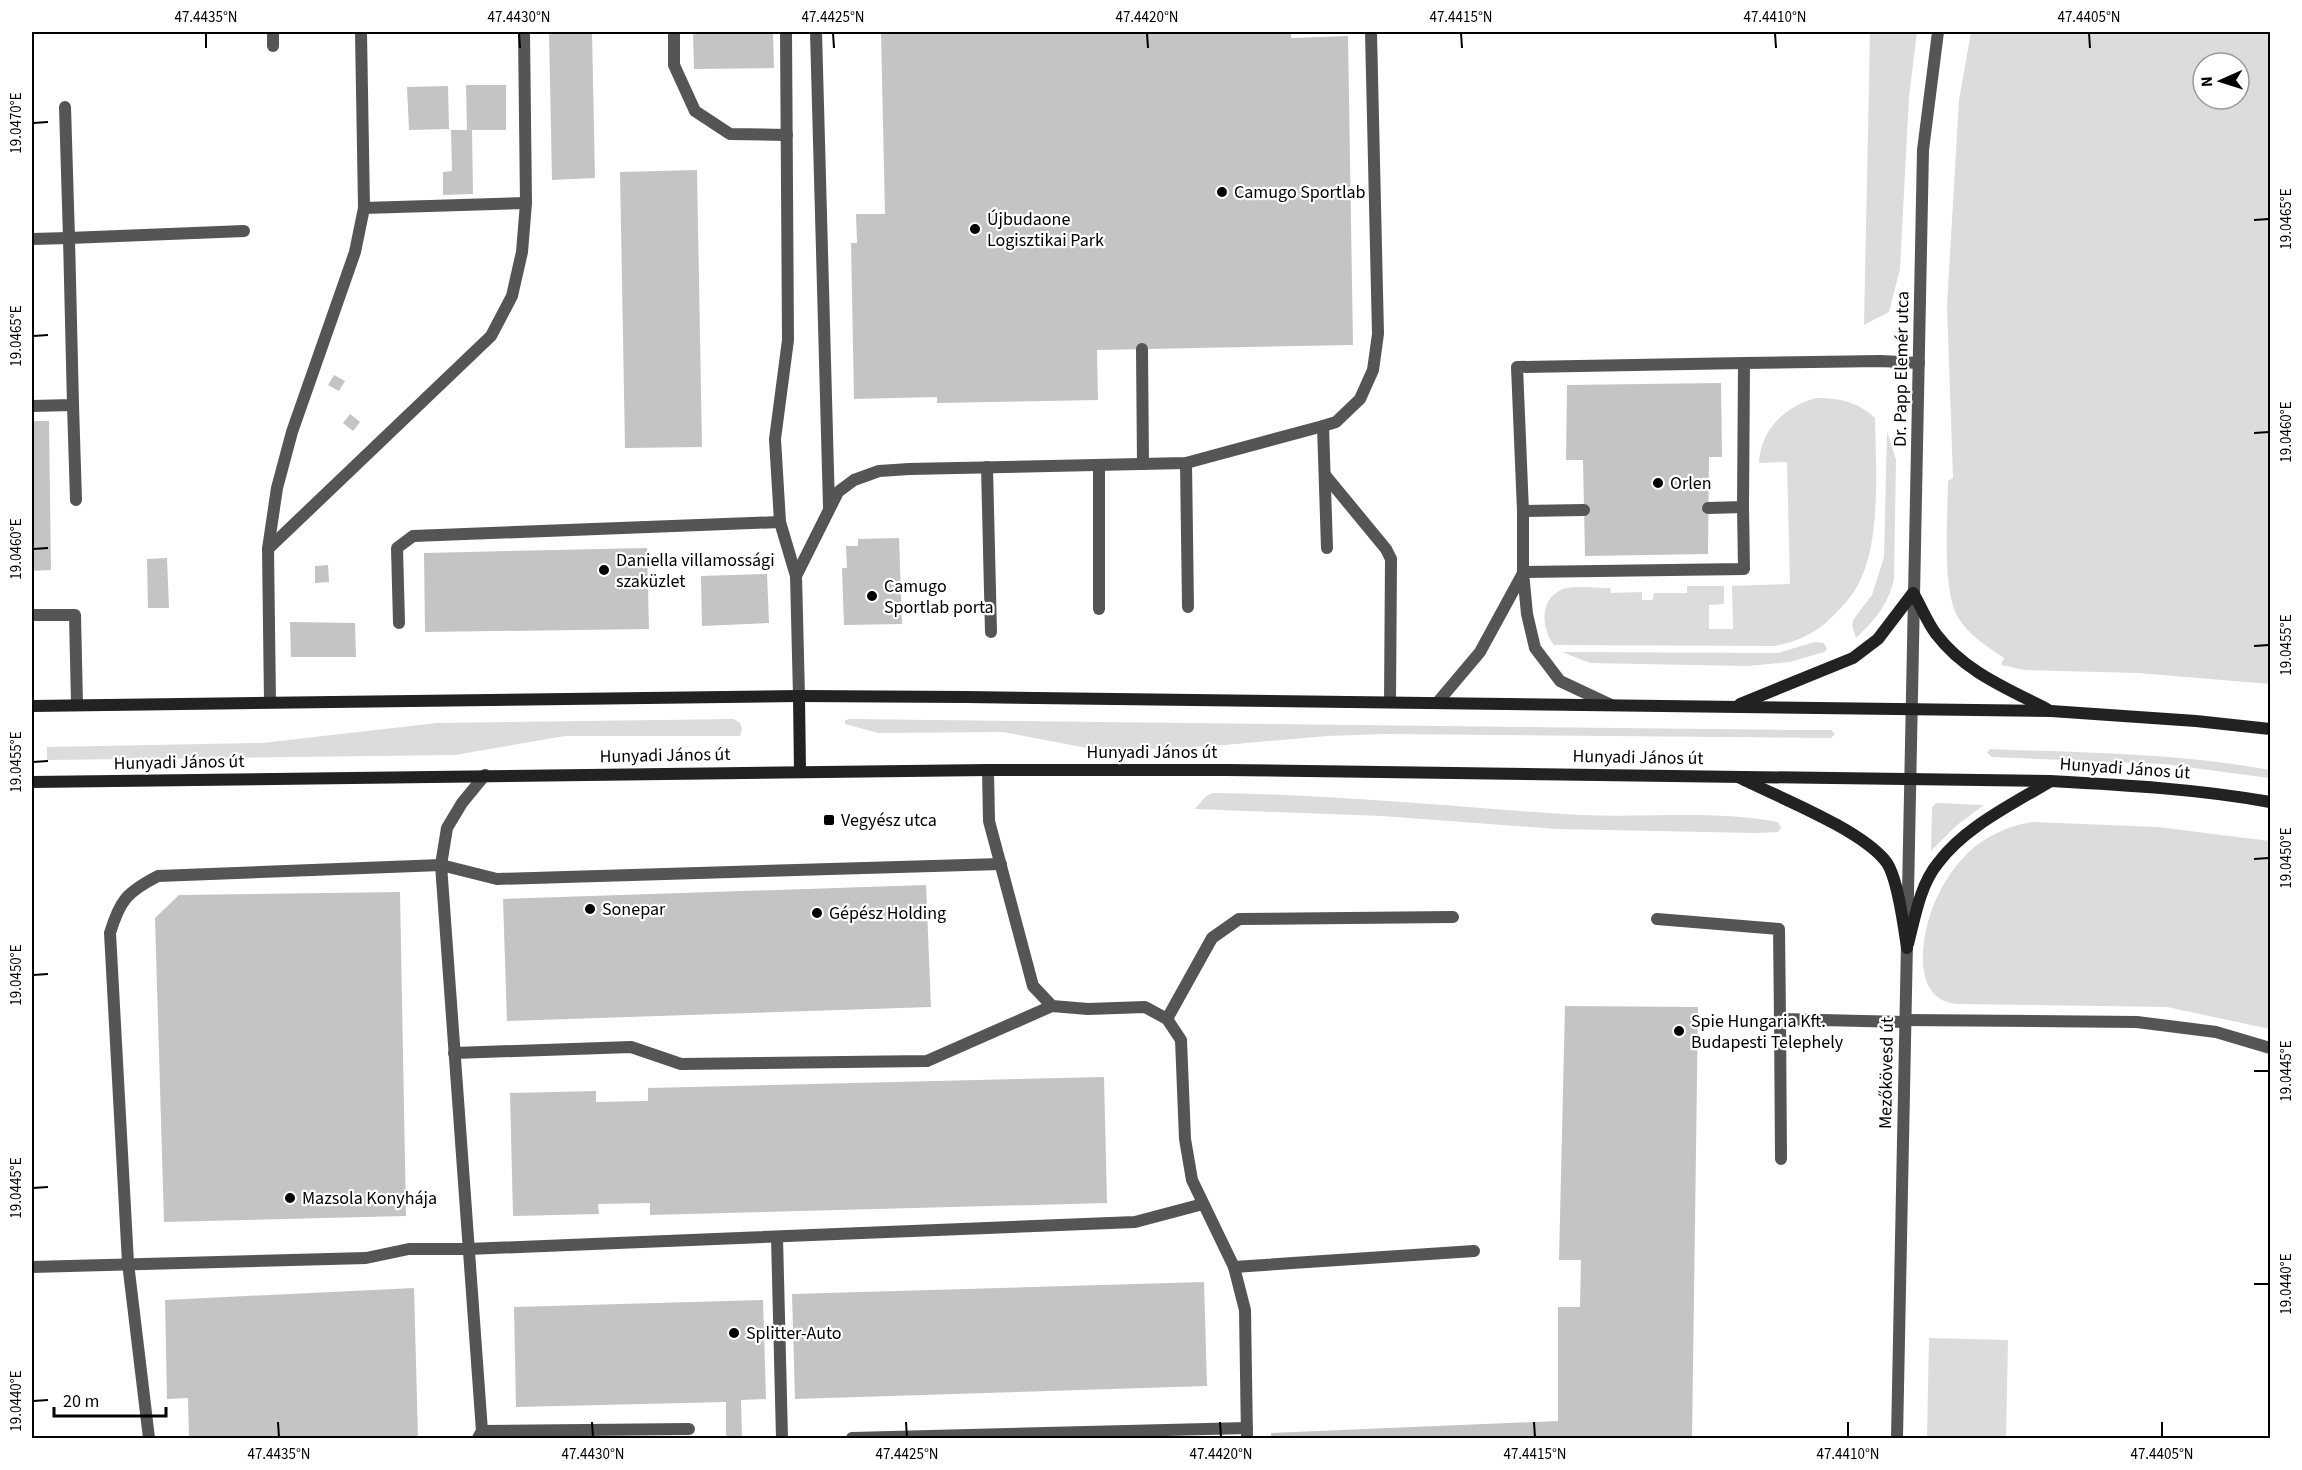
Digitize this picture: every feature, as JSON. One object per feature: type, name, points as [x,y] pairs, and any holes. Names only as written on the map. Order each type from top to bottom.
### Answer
[{"type":"main road","points":[[1735,706],[1853,658],[1878,639],[1913,593],[1936,634],[1968,667],[2051,711]]},
{"type":"main road","points":[[799,696],[800,771]]},
{"type":"main road","points":[[32,706],[799,696],[1390,702],[2051,711],[2196,721],[2271,729]]},
{"type":"main road","name":"Hunyadi János út","points":[[32,782],[988,770],[1736,776],[2050,781],[2224,794],[2271,802]]},
{"type":"main road","points":[[1736,776],[1866,842],[1887,864],[1899,901],[1907,948]]},
{"type":"main road","points":[[1907,948],[1921,894],[1937,863],[1975,828],[2050,781]]},
{"type":"street","points":[[273,32],[273,46]]},
{"type":"street","points":[[270,702],[268,549],[277,488],[292,432],[355,252],[364,208],[361,32]]},
{"type":"street","points":[[268,549],[491,336],[513,296],[522,252],[526,203],[524,32]]},
{"type":"street","points":[[674,32],[674,65],[695,111],[730,134],[787,135]]},
{"type":"street","points":[[786,32],[788,340],[776,439],[780,522],[796,576],[799,696]]},
{"type":"street","points":[[816,32],[830,510]]},
{"type":"street","points":[[796,576],[838,492],[854,480],[879,471],[1186,463],[1336,422],[1360,399],[1373,370],[1378,334],[1371,32]]},
{"type":"street","name":"Dr. Papp Elemér utca","points":[[1913,709],[1913,593],[1923,150],[1938,32]]},
{"type":"street","points":[[65,108],[76,500]]},
{"type":"street","points":[[364,208],[526,203]]},
{"type":"street","points":[[32,239],[244,231]]},
{"type":"street","points":[[1142,349],[1143,464]]},
{"type":"street","points":[[1611,705],[1560,681],[1535,648],[1527,614],[1523,572],[1517,367],[1881,361],[1919,363]]},
{"type":"street","points":[[1523,572],[1744,569],[1744,363]]},
{"type":"street","points":[[32,406],[73,405]]},
{"type":"street","points":[[1323,426],[1327,548]]},
{"type":"street","points":[[1186,463],[1188,607]]},
{"type":"street","points":[[1099,465],[1100,609]]},
{"type":"street","points":[[987,467],[992,632]]},
{"type":"street","points":[[1325,475],[1386,549],[1391,559],[1390,702]]},
{"type":"street","points":[[1708,508],[1743,507]]},
{"type":"street","points":[[1523,511],[1584,510]]},
{"type":"street","points":[[399,623],[397,548],[413,536],[780,522]]},
{"type":"street","points":[[1437,703],[1480,652],[1523,572]]},
{"type":"street","points":[[32,615],[75,615],[77,704]]},
{"type":"street","name":"Mezőkövesd út","points":[[1897,1438],[1913,709]]},
{"type":"street","points":[[988,770],[988,812],[1033,986],[1052,1006]]},
{"type":"street","points":[[485,775],[462,803],[447,828],[441,865],[480,1435],[689,1429]]},
{"type":"street","points":[[149,1438],[128,1263],[110,933],[117,911],[133,889],[158,876],[441,865],[497,879],[1000,864]]},
{"type":"street","points":[[1167,1018],[1212,938],[1239,919],[1453,917]]},
{"type":"street","points":[[1658,919],[1779,928],[1781,1159]]},
{"type":"street","points":[[454,1053],[631,1047],[681,1064],[927,1060],[1052,1006],[1088,1010],[1145,1006],[1167,1018],[1181,1040],[1185,1139],[1192,1180],[1234,1267],[1245,1310],[1247,1433],[852,1438]]},
{"type":"street","points":[[1780,1019],[2137,1022],[2216,1032],[2271,1048]]},
{"type":"street","points":[[32,1267],[366,1258],[409,1249],[468,1249],[1135,1222],[1203,1204]]},
{"type":"street","points":[[777,1237],[782,1438]]},
{"type":"street","points":[[1234,1267],[1474,1251]]},
{"type":"shaded area","points":[[1870,32],[1917,32],[1909,97],[1900,269],[1889,312],[1864,325]]},
{"type":"shaded area","points":[[1971,32],[2270,32],[2270,684],[2138,673],[2025,670],[2001,665],[2004,658],[1963,625],[1953,606],[1948,572],[1948,481],[1953,478],[1947,306],[1959,100]]},
{"type":"shaded area","points":[[1817,398],[1848,402],[1862,408],[1875,418],[1876,507],[1870,552],[1855,590],[1828,621],[1807,635],[1774,646],[1554,645],[1545,623],[1546,606],[1555,593],[1563,589],[1610,588],[1611,593],[1642,592],[1642,600],[1653,600],[1654,593],[1687,593],[1687,586],[1724,586],[1724,604],[1709,605],[1709,629],[1733,629],[1732,586],[1790,584],[1787,462],[1759,463],[1764,440],[1777,421],[1795,406]]},
{"type":"shaded area","points":[[1887,431],[1896,460],[1894,579],[1880,612],[1856,638],[1852,625],[1853,620],[1872,595],[1884,557]]},
{"type":"shaded area","points":[[1814,642],[1824,643],[1827,649],[1824,652],[1790,662],[1747,666],[1590,663],[1562,652],[1778,653]]},
{"type":"shaded area","points":[[734,719],[740,723],[742,729],[740,736],[565,736],[455,755],[47,760],[47,747],[262,743],[437,723]]},
{"type":"shaded area","points":[[845,720],[1831,730],[1835,734],[1831,738],[1385,734],[1103,751],[1003,732],[878,733],[845,724]]},
{"type":"shaded area","points":[[1990,749],[2201,760],[2270,770],[2270,778],[2163,764],[1992,757],[1987,753]]},
{"type":"shaded area","points":[[1213,793],[1351,799],[1582,815],[1730,816],[1778,822],[1781,828],[1778,832],[1756,833],[1557,829],[1382,816],[1195,809],[1206,796]]},
{"type":"shaded area","points":[[1936,803],[1984,805],[1957,825],[1931,851],[1932,808]]},
{"type":"shaded area","points":[[2033,822],[2157,827],[2270,841],[2270,1029],[2167,1007],[1958,1004],[1943,1000],[1932,991],[1923,965],[1923,948],[1929,917],[1943,885],[1959,862],[1978,844],[2004,830]]},
{"type":"shaded area","points":[[1929,1338],[2008,1340],[2006,1438],[1927,1438]]},
{"type":"building","points":[[549,32],[592,32],[595,178],[552,180]]},
{"type":"building","points":[[693,32],[773,32],[774,68],[694,69]]},
{"type":"building","points":[[881,32],[1291,32],[1291,38],[1348,36],[1353,345],[1097,350],[1098,400],[937,403],[937,397],[854,399],[851,243],[857,243],[856,214],[885,214]]},
{"type":"building","points":[[466,85],[506,85],[506,130],[472,130],[473,194],[443,195],[443,172],[452,171],[451,130],[467,130]]},
{"type":"building","points":[[448,86],[449,129],[409,130],[407,87]]},
{"type":"building","points":[[697,170],[702,447],[625,448],[620,172]]},
{"type":"building","points":[[334,375],[345,381],[339,391],[328,385]]},
{"type":"building","points":[[1721,383],[1722,457],[1709,457],[1708,554],[1585,556],[1583,460],[1566,460],[1567,385]]},
{"type":"building","points":[[350,414],[360,422],[353,431],[343,423]]},
{"type":"building","points":[[32,421],[49,421],[51,570],[32,571]]},
{"type":"building","name":"Camugo Sportlab porta","points":[[899,538],[902,624],[844,625],[842,568],[847,568],[846,546],[858,546],[858,539]]},
{"type":"building","points":[[647,548],[649,629],[425,632],[424,553]]},
{"type":"building","points":[[167,558],[169,608],[148,608],[147,559]]},
{"type":"building","points":[[328,565],[329,582],[315,583],[315,566]]},
{"type":"building","points":[[767,574],[769,623],[702,626],[701,576]]},
{"type":"building","points":[[290,622],[355,623],[356,657],[291,657]]},
{"type":"building","points":[[926,885],[931,1007],[507,1021],[503,899]]},
{"type":"building","points":[[400,892],[406,1216],[164,1222],[155,918],[179,895]]},
{"type":"building","points":[[1565,1006],[1698,1007],[1692,1438],[1271,1438],[1271,1433],[1558,1421],[1558,1307],[1580,1307],[1581,1260],[1559,1260]]},
{"type":"building","points":[[1104,1077],[1107,1203],[650,1215],[650,1203],[598,1204],[599,1214],[513,1216],[510,1093],[596,1091],[596,1102],[648,1101],[648,1088]]},
{"type":"building","points":[[1204,1282],[1207,1386],[795,1399],[792,1294]]},
{"type":"building","points":[[414,1288],[418,1438],[189,1438],[188,1398],[167,1399],[165,1300]]},
{"type":"building","points":[[763,1300],[766,1399],[741,1400],[742,1438],[726,1438],[726,1402],[516,1407],[514,1307]]},
{"type":"place","name":"Camugo Sportlab","points":[[1222,192]]},
{"type":"place","name":"Újbudaone Logisztikai Park","points":[[975,229]]},
{"type":"place","name":"Orlen","points":[[1658,483]]},
{"type":"place","name":"Daniella villamossági szaküzlet","points":[[604,570]]},
{"type":"place","name":"Camugo Sportlab porta","points":[[872,596]]},
{"type":"place","name":"Vegyész utca","points":[[829,820]]},
{"type":"place","name":"Sonepar","points":[[590,909]]},
{"type":"place","name":"Gépész Holding","points":[[817,913]]},
{"type":"place","name":"Spie Hungaria Kft. Budapesti Telephely","points":[[1679,1031]]},
{"type":"place","name":"Mazsola Konyhája","points":[[290,1198]]},
{"type":"place","name":"Splitter-Auto","points":[[734,1333]]}]
